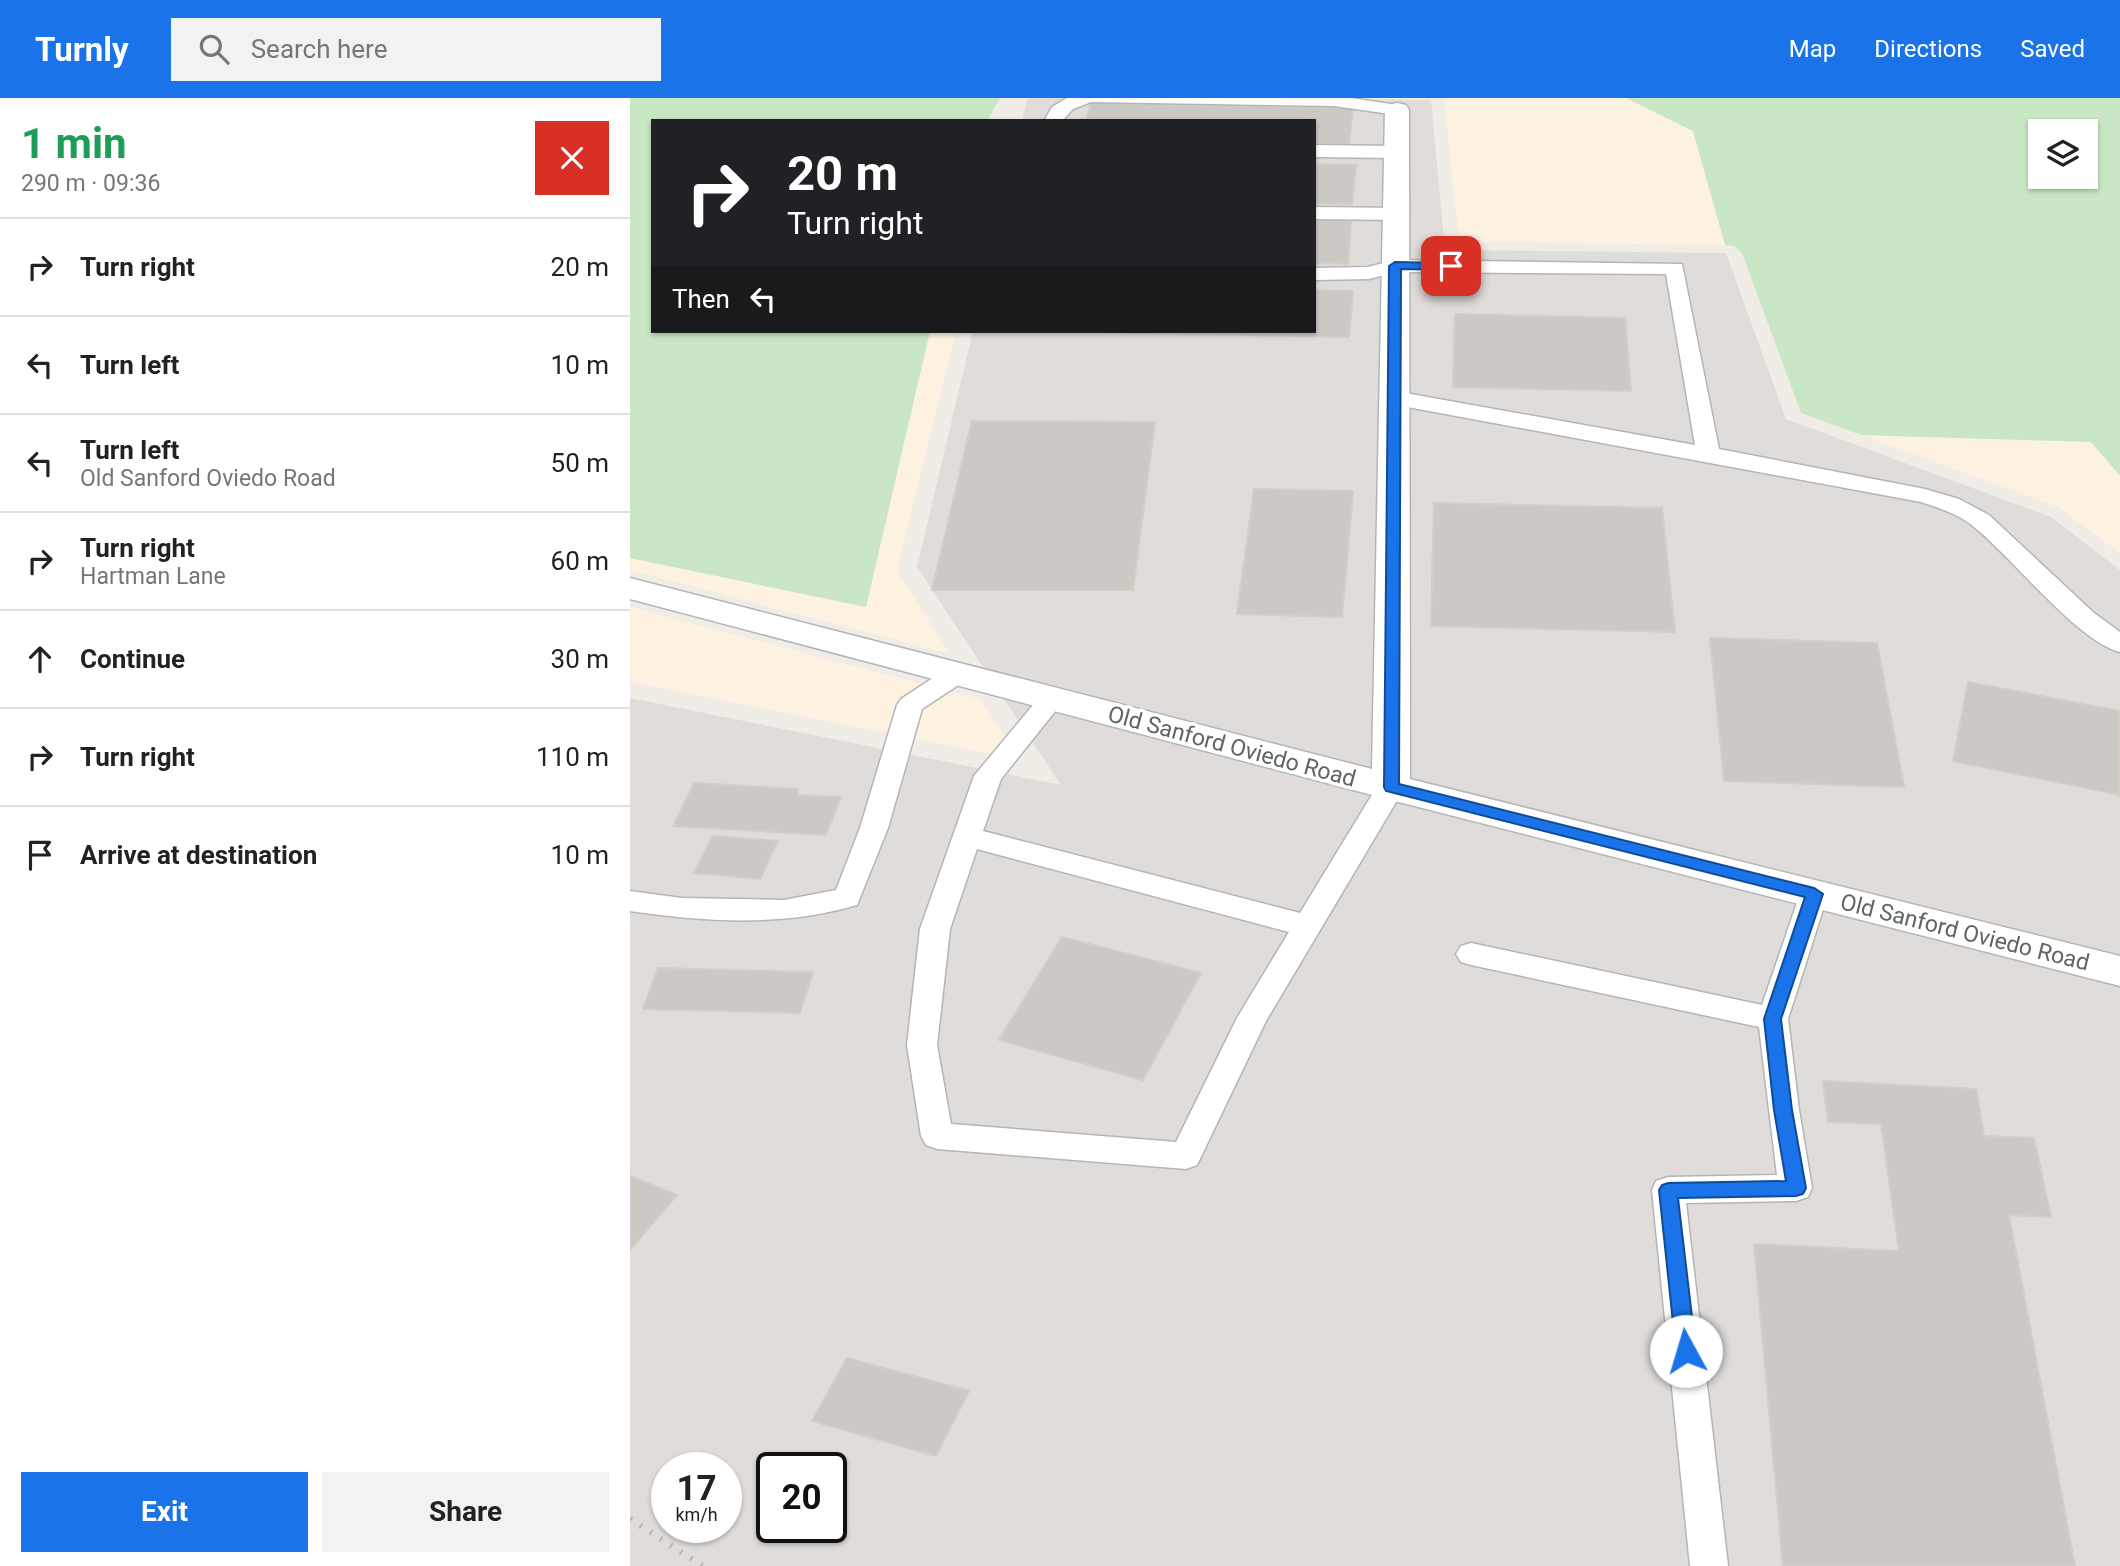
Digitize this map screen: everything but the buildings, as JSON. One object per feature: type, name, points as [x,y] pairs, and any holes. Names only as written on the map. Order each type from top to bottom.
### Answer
[{"type":"street","points":[[1391,787],[1396,110]]},
{"type":"street","name":"Old Sanford Oviedo Road","points":[[630,588],[1391,787],[2120,971]]},
{"type":"lane","points":[[1054,119],[1058,111],[1069,102],[1086,98]]},
{"type":"lane","points":[[1096,98],[1334,101],[1396,110]]},
{"type":"lane","points":[[1316,151],[1396,152]]},
{"type":"lane","points":[[1316,213],[1395,214]]},
{"type":"lane","points":[[1316,274],[1369,273],[1395,266],[1675,268],[1708,454]]},
{"type":"lane","points":[[1394,398],[1708,454],[1925,496],[1951,504],[1981,520],[2085,619],[2120,644]]},
{"type":"lane","points":[[630,901],[681,908],[784,910],[847,898],[874,828],[911,705],[957,674]]},
{"type":"lane","points":[[1052,699],[988,776],[935,929],[922,1045],[937,1136],[1186,1156],[1252,1018],[1391,787]]},
{"type":"lane","points":[[968,837],[1308,926]]},
{"type":"lane","points":[[1709,1566],[1668,1190],[1796,1188],[1783,1110],[1773,1019],[1814,894]]},
{"type":"lane","points":[[1471,954],[1773,1019]]},
{"type":"shaded area","points":[[1028,98],[1431,100],[1445,250],[1726,253],[1786,419],[2051,517],[2120,570],[2120,1566],[630,1566],[630,698],[1061,785],[917,567],[973,333],[1316,333],[1316,119],[1023,119]]},
{"type":"shaded area","points":[[1444,98],[1626,98],[1693,131],[1725,245],[1459,242]]},
{"type":"shaded area","points":[[930,333],[956,333],[898,567],[899,574],[950,654],[630,570],[630,558],[866,607]]},
{"type":"shaded area","points":[[1861,435],[2091,442],[2120,476],[2120,553],[2058,507]]},
{"type":"shaded area","points":[[630,607],[980,699],[1021,760],[630,682]]},
{"type":"green space","points":[[630,98],[1000,98],[988,119],[651,119],[651,333],[930,333],[866,607],[630,558]]},
{"type":"green space","points":[[1626,98],[2120,98],[2120,476],[2091,442],[1861,435],[1801,413],[1742,253],[1734,246],[1725,245],[1693,131]]},
{"type":"railway","points":[[630,1519],[703,1566]]},
{"type":"route","points":[[1451,266],[1395,266],[1391,787],[1814,894],[1773,1019],[1783,1110],[1796,1188],[1668,1190],[1686,1351]]}]
